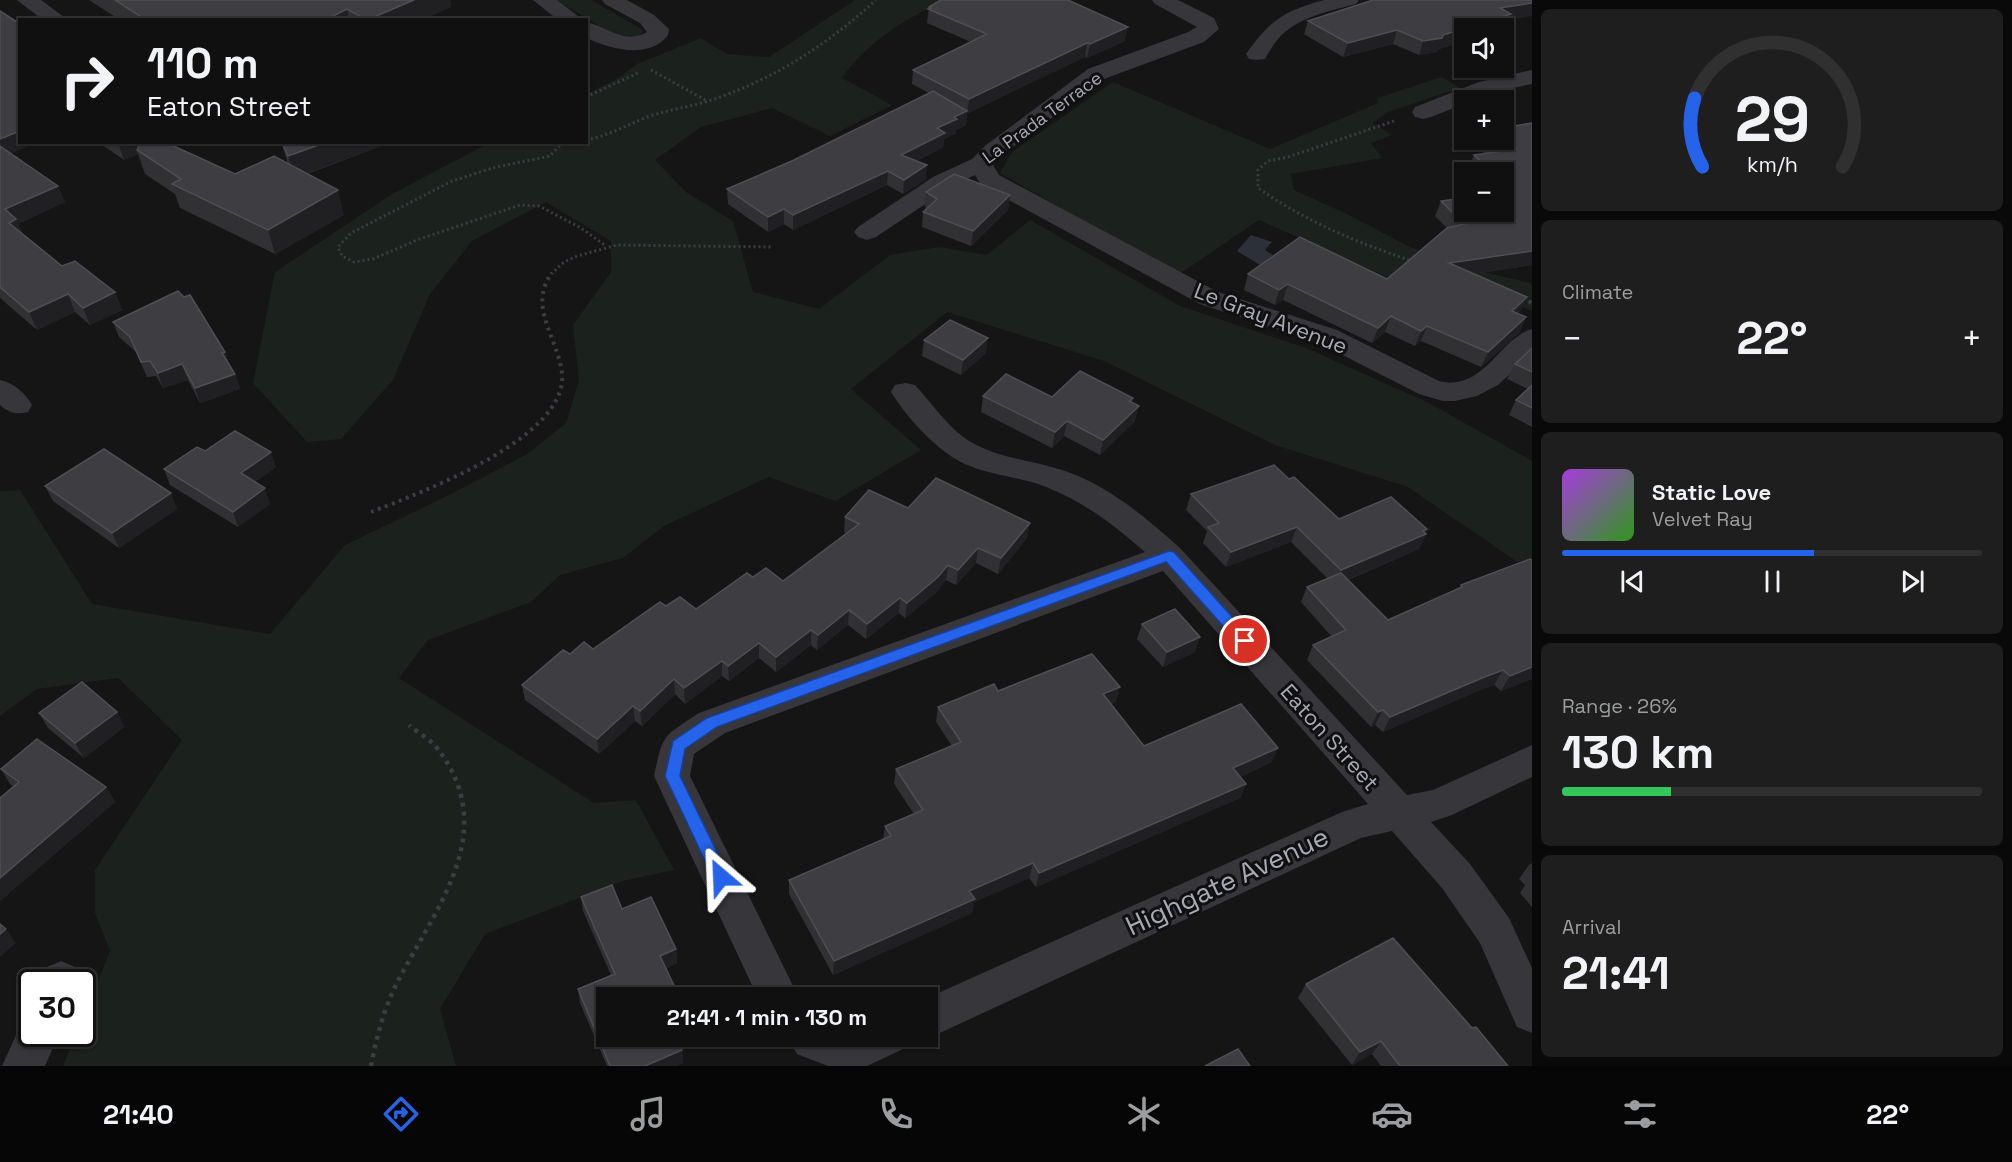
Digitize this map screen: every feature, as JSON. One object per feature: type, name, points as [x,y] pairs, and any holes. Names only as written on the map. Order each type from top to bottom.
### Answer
[{"type":"street","points":[[27,0],[55,18]]},
{"type":"street","points":[[543,0],[570,18]]},
{"type":"street","points":[[588,29],[617,44],[650,41],[657,35],[658,30],[647,19],[612,0]]},
{"type":"street","name":"La Prada Terrace","points":[[867,232],[942,182],[980,164],[994,150],[1096,74],[1196,37],[1208,29],[1207,22],[1196,15],[1162,0]]},
{"type":"street","points":[[1257,54],[1272,33],[1301,15],[1349,0]]},
{"type":"street","points":[[1423,112],[1487,87],[1532,77]]},
{"type":"street","name":"Le Gray Avenue","points":[[980,164],[990,180],[1209,298],[1228,306],[1313,330],[1343,342],[1418,384],[1452,393],[1473,388],[1490,379],[1532,338]]},
{"type":"street","name":"Eaton Street","points":[[904,392],[951,443],[980,459],[1053,478],[1092,495],[1128,520],[1169,556],[1456,876],[1495,931],[1532,1013]]},
{"type":"street","points":[[773,987],[672,776],[678,746],[712,723],[1169,556]]},
{"type":"street","name":"Highgate Avenue","points":[[938,1013],[1355,823],[1439,804],[1532,760]]},
{"type":"street","points":[[23,1066],[32,1047]]},
{"type":"street","points":[[832,1047],[849,1053],[862,1047]]},
{"type":"path","points":[[588,140],[602,137],[668,111],[708,101],[767,79],[813,53],[855,21],[876,0]]},
{"type":"path","points":[[647,68],[708,101]]},
{"type":"path","points":[[1421,263],[1370,246],[1276,202],[1258,188],[1258,170],[1268,161],[1288,157],[1377,125],[1423,112]]},
{"type":"path","points":[[561,144],[550,156],[524,163],[496,166],[452,181],[351,233],[338,247],[342,256],[354,262],[372,259],[417,240],[520,205],[539,206],[581,228],[606,246]]},
{"type":"path","points":[[371,512],[459,475],[534,429],[551,411],[561,391],[562,370],[542,306],[544,285],[552,270],[573,258],[617,244],[773,247]]},
{"type":"path","points":[[1513,295],[1532,303]]},
{"type":"path","points":[[371,1066],[377,1030],[398,981],[449,888],[465,843],[465,802],[456,778],[437,747],[409,725]]},
{"type":"shaded area","points":[[556,0],[591,0],[643,30],[639,38],[622,39]]},
{"type":"shaded area","points":[[855,0],[944,0],[915,15],[875,42],[842,78],[892,105],[830,136],[772,108],[701,127],[655,160],[686,192],[733,221],[753,292],[819,309],[890,255],[939,247],[987,255],[1030,220],[1180,306],[1306,348],[1429,403],[1532,461],[1532,572],[1408,487],[1275,445],[1104,361],[947,312],[851,389],[921,450],[835,501],[769,477],[664,526],[623,558],[560,575],[531,602],[428,640],[399,678],[594,803],[636,800],[674,870],[623,881],[485,934],[440,1009],[456,1066],[63,1066],[71,1047],[96,1047],[96,986],[110,951],[95,913],[95,870],[182,740],[118,678],[37,689],[0,716],[0,491],[20,490],[92,604],[270,634],[345,545],[529,453],[566,423],[579,380],[573,325],[611,272],[611,241],[546,202],[472,241],[430,294],[393,380],[341,439],[307,442],[253,383],[275,272],[392,194],[487,144],[588,144],[588,93],[618,78],[637,64],[701,38],[727,54],[769,57]]},
{"type":"shaded area","points":[[1442,77],[1460,88],[1388,112],[1373,123],[1392,135],[1371,143],[1382,158],[1291,174],[1294,190],[1345,213],[1410,247],[1488,273],[1530,283],[1532,285],[1532,311],[1492,295],[1394,280],[1259,220],[1178,275],[1000,173],[1012,152],[1113,82],[1270,149],[1378,103],[1377,98]]},
{"type":"shaded area","points":[[1251,235],[1272,242],[1265,250],[1273,255],[1260,265],[1237,251]]},
{"type":"building","points":[[115,0],[414,0],[372,18],[363,18],[347,9],[329,18],[143,18]]},
{"type":"building","points":[[941,0],[1068,0],[1128,27],[1090,44],[1087,43],[969,99],[913,70],[987,34],[928,9]]},
{"type":"building","points":[[1373,0],[1532,0],[1532,3],[1500,8],[1511,14],[1498,18],[1454,18],[1454,32],[1443,35],[1442,38],[1423,41],[1397,30],[1348,43],[1308,21]]},
{"type":"building","points":[[0,11],[18,23],[18,132],[0,139]]},
{"type":"building","points":[[933,91],[967,111],[954,117],[957,119],[937,128],[945,133],[901,155],[927,165],[904,180],[888,171],[793,215],[784,209],[768,217],[727,189],[794,160]]},
{"type":"building","points":[[1532,123],[1532,251],[1449,263],[1527,297],[1512,311],[1526,317],[1488,352],[1427,326],[1421,331],[1391,316],[1378,328],[1288,284],[1279,290],[1248,274],[1300,237],[1387,279],[1447,228],[1464,224],[1462,222],[1514,222],[1514,162],[1481,162],[1474,155],[1514,150],[1514,126]]},
{"type":"building","points":[[140,144],[169,144],[235,174],[274,156],[338,190],[268,230],[172,184],[181,179],[137,150]]},
{"type":"building","points":[[283,144],[321,144],[288,156]]},
{"type":"building","points":[[0,146],[58,186],[5,209],[16,219],[9,223],[62,266],[75,261],[115,292],[83,308],[68,294],[29,312],[0,287]]},
{"type":"building","points":[[954,174],[1010,195],[973,231],[923,212],[937,199],[926,192]]},
{"type":"building","points":[[1454,199],[1454,214],[1441,201]]},
{"type":"building","points":[[178,291],[184,297],[190,295],[225,352],[222,353],[235,374],[195,388],[182,364],[158,373],[150,361],[141,362],[130,337],[113,322]]},
{"type":"building","points":[[950,320],[988,338],[963,360],[924,340]]},
{"type":"building","points":[[1532,348],[1532,372],[1515,364]]},
{"type":"building","points":[[1080,371],[1133,398],[1129,401],[1139,406],[1103,440],[1067,421],[1055,432],[983,396],[1006,374],[1052,397]]},
{"type":"building","points":[[1532,385],[1532,408],[1516,400]]},
{"type":"building","points":[[235,431],[271,452],[241,473],[265,488],[233,512],[164,469],[197,447],[205,451]]},
{"type":"building","points":[[104,449],[171,493],[112,533],[45,486]]},
{"type":"building","points":[[1274,465],[1289,479],[1294,477],[1339,519],[1391,497],[1427,529],[1423,531],[1426,534],[1341,570],[1297,527],[1231,552],[1208,527],[1219,523],[1191,494]]},
{"type":"building","points":[[936,478],[1030,523],[1001,558],[978,548],[958,570],[948,565],[938,577],[907,603],[900,598],[867,624],[849,610],[818,635],[811,630],[776,657],[759,643],[728,666],[722,661],[684,688],[674,679],[640,711],[633,706],[597,739],[522,685],[563,650],[570,654],[584,642],[593,649],[660,602],[666,606],[680,597],[696,609],[747,573],[753,577],[766,568],[783,581],[859,524],[845,517],[869,490],[908,508]]},
{"type":"building","points":[[1532,560],[1532,667],[1510,676],[1503,670],[1390,717],[1383,710],[1378,712],[1313,645],[1346,630],[1307,587],[1341,573],[1388,620],[1462,587],[1461,585]]},
{"type":"building","points":[[1175,609],[1200,637],[1167,652],[1142,624]]},
{"type":"building","points":[[1092,654],[1120,687],[1103,694],[1144,746],[1241,704],[1278,748],[1233,768],[1246,784],[1039,873],[1033,863],[969,891],[975,899],[834,961],[789,880],[891,836],[885,826],[923,810],[896,769],[961,742],[938,707],[994,684],[998,691]]},
{"type":"building","points":[[82,682],[117,712],[75,743],[39,713]]},
{"type":"building","points":[[37,739],[106,787],[0,878],[0,798],[19,782],[1,769]]},
{"type":"building","points":[[612,885],[622,909],[651,897],[676,949],[660,956],[675,987],[596,987],[596,1032],[578,989],[615,974],[581,897]]},
{"type":"building","points":[[0,924],[6,929],[0,934]]},
{"type":"building","points":[[1393,938],[1472,1028],[1476,1027],[1508,1066],[1400,1066],[1381,1041],[1360,1052],[1306,984]]},
{"type":"building","points":[[602,1047],[681,1047],[682,1050],[645,1066],[610,1066]]},
{"type":"building","points":[[1238,1049],[1250,1066],[1205,1066]]},
{"type":"route","points":[[721,877],[672,776],[678,746],[712,723],[1169,556],[1245,641]]}]
